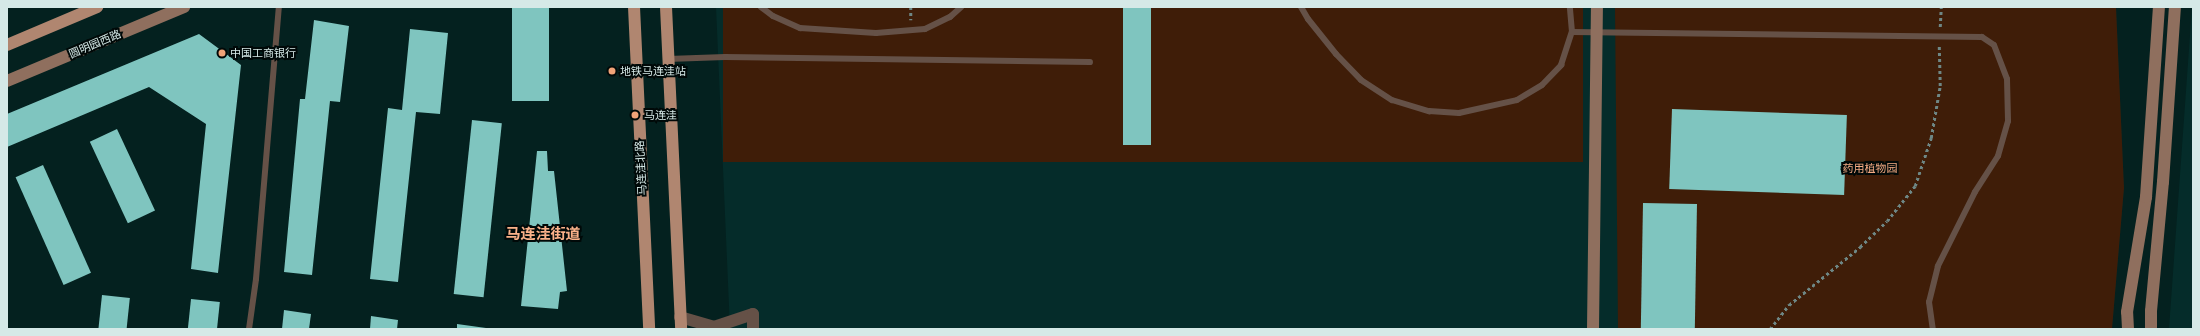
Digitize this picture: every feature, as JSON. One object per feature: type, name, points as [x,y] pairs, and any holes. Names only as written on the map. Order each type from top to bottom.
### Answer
[{"type":"main road","points":[[7,45],[97,7]]},
{"type":"main road","name":"马连洼北路","points":[[634,7],[649,329]]},
{"type":"main road","points":[[666,7],[681,329]]},
{"type":"street","name":"圆明园西路","points":[[7,81],[184,7]]},
{"type":"street","points":[[1593,329],[1597,7]]},
{"type":"street","points":[[2128,329],[2127,312],[2146,197],[2159,7]]},
{"type":"street","points":[[2151,329],[2151,312],[2163,182],[2175,7]]},
{"type":"street","points":[[680,317],[714,327],[753,314],[753,329]]},
{"type":"lane","points":[[249,329],[256,279],[279,7]]},
{"type":"lane","points":[[761,7],[773,16],[800,28],[876,33],[925,29],[950,17],[961,7]]},
{"type":"lane","points":[[1301,7],[1308,19],[1336,54],[1361,80],[1392,100],[1429,111],[1459,113],[1517,100],[1542,85],[1561,65],[1572,32],[1570,7]]},
{"type":"lane","points":[[1572,32],[1982,37],[1994,45],[2007,79],[2008,121],[1998,156],[1975,192],[1938,266],[1929,302],[1933,329]]},
{"type":"lane","points":[[668,59],[725,57],[1090,62]]},
{"type":"path","points":[[1770,329],[1789,305],[1860,247],[1887,221],[1915,186],[1931,138],[1938,101],[1940,86],[1939,36],[1941,7]]},
{"type":"shaded area","points":[[716,7],[2116,7],[2124,188],[2112,329],[730,329]]},
{"type":"shaded area","points":[[2192,7],[2193,329],[2169,329]]},
{"type":"green space","points":[[723,7],[1583,7],[1583,162],[723,162]]},
{"type":"green space","name":"药用植物园","points":[[1615,7],[2116,7],[2124,188],[2112,329],[1618,329]]},
{"type":"building","points":[[512,7],[549,7],[549,101],[512,101]]},
{"type":"building","points":[[1123,7],[1151,7],[1151,145],[1123,145]]},
{"type":"building","points":[[314,20],[349,26],[340,102],[330,101],[312,275],[284,272],[300,99],[305,99]]},
{"type":"building","points":[[410,29],[448,33],[440,114],[416,112],[398,282],[370,279],[388,108],[402,110]]},
{"type":"building","points":[[199,34],[241,65],[218,273],[191,269],[206,124],[149,87],[7,147],[7,114]]},
{"type":"building","points":[[1672,109],[1847,115],[1844,195],[1669,189]]},
{"type":"building","points":[[472,120],[502,123],[484,297],[454,294]]},
{"type":"building","points":[[117,129],[155,211],[128,223],[90,142]]},
{"type":"building","points":[[537,151],[547,151],[548,171],[554,171],[567,291],[560,292],[558,309],[521,306]]},
{"type":"building","points":[[43,165],[91,273],[64,285],[16,177]]},
{"type":"building","points":[[1643,203],[1697,204],[1695,329],[1641,329]]},
{"type":"building","points":[[102,295],[130,298],[127,329],[98,329]]},
{"type":"building","points":[[191,299],[220,302],[217,329],[188,329]]},
{"type":"building","points":[[284,310],[311,314],[309,329],[282,329]]},
{"type":"building","points":[[371,316],[398,320],[397,329],[370,329]]},
{"type":"building","points":[[457,324],[486,328],[486,329],[457,329]]},
{"type":"place","name":"中国工商银行","points":[[222,53]]},
{"type":"place","name":"地铁马连洼站","points":[[612,71]]},
{"type":"place","name":"马连洼","points":[[635,115]]},
{"type":"district","name":"马连洼街道","points":[[543,234]]}]
